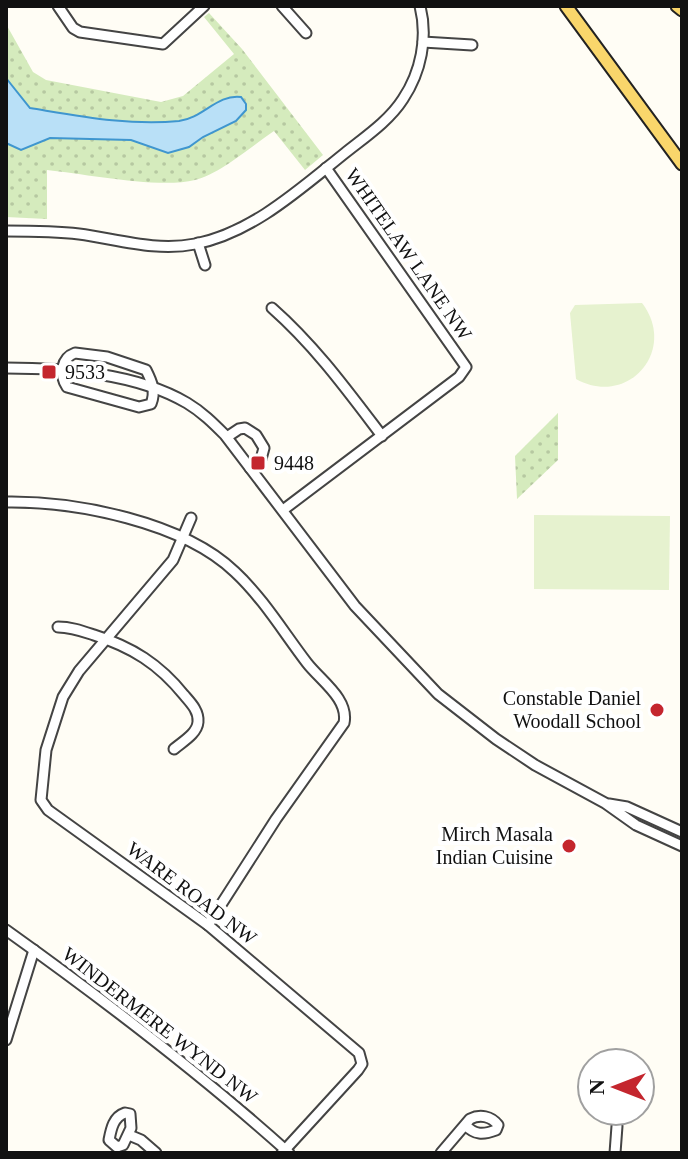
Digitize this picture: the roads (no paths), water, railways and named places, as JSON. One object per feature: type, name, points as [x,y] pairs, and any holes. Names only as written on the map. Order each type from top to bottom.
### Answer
[{"type":"main road","points":[[566,6],[682,164]]},
{"type":"main road","points":[[677,6],[682,10]]},
{"type":"street","points":[[58,6],[73,28],[80,32],[155,45],[163,44],[204,6]]},
{"type":"street","points":[[282,6],[306,33]]},
{"type":"street","points":[[6,231],[79,234],[165,247],[198,243],[235,231],[263,215],[326,168],[374,129],[403,99],[416,75],[423,42],[420,6]]},
{"type":"street","points":[[423,42],[472,45]]},
{"type":"street","name":"WHITELAW LANE NW","points":[[283,510],[459,377],[466,367],[326,168]]},
{"type":"street","points":[[198,243],[205,265]]},
{"type":"street","points":[[272,308],[302,335],[382,436]]},
{"type":"street","points":[[75,353],[107,357],[146,370],[153,389],[151,404],[139,407],[73,391],[64,382],[62,369],[65,359],[75,353]]},
{"type":"street","points":[[6,368],[62,369],[96,374],[153,389],[186,402],[203,414],[227,437],[355,606],[438,694],[517,753],[605,803],[636,825],[682,846]]},
{"type":"street","points":[[227,437],[245,428],[256,435],[264,448],[261,459],[250,468]]},
{"type":"street","points":[[6,502],[68,504],[96,511],[183,538],[212,554],[238,575],[345,709],[344,723],[276,819],[208,925]]},
{"type":"street","name":"WARE ROAD NW","points":[[191,518],[173,560],[79,671],[57,711],[46,750],[41,800],[48,810],[208,925],[359,1053],[362,1058],[358,1070],[285,1152]]},
{"type":"street","points":[[58,627],[122,644],[152,662],[194,707],[198,720],[197,727],[174,749]]},
{"type":"street","points":[[605,803],[627,807],[682,832]]},
{"type":"street","name":"WINDERMERE WYND NW","points":[[6,930],[164,1046],[285,1152]]},
{"type":"street","points":[[6,1040],[34,950]]},
{"type":"street","points":[[441,1153],[465,1125]]},
{"type":"street","points":[[615,1153],[617,1127]]},
{"type":"street","points":[[129,1135],[141,1140],[156,1153]]},
{"type":"water","points":[[6,78],[30,108],[85,117],[142,122],[179,121],[232,97],[241,97],[246,110],[236,121],[189,147],[168,153],[131,140],[50,138],[21,150],[6,143]]},
{"type":"place","name":"9533","points":[[49,372]]},
{"type":"place","name":"9448","points":[[258,463]]},
{"type":"place","name":"Constable Daniel Woodall School","points":[[657,710]]},
{"type":"place","name":"Mirch Masala Indian Cuisine","points":[[569,846]]}]
